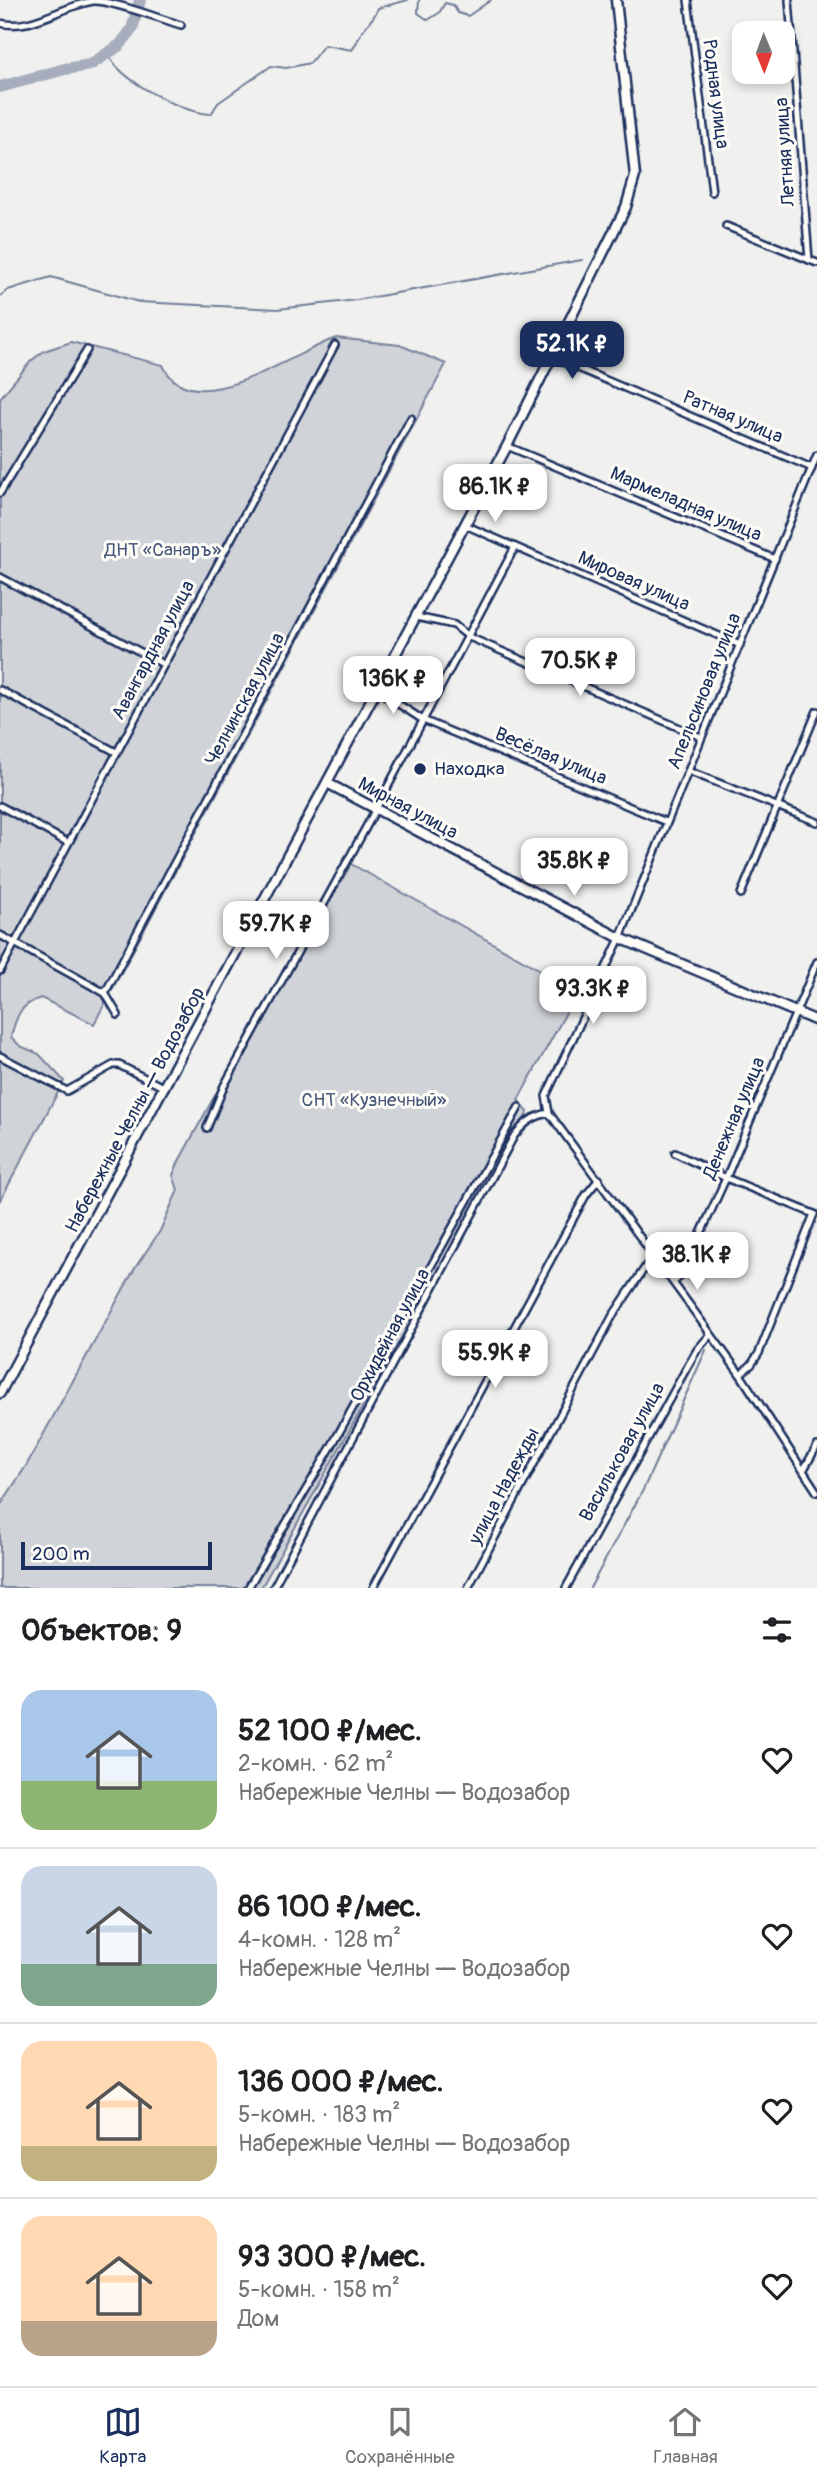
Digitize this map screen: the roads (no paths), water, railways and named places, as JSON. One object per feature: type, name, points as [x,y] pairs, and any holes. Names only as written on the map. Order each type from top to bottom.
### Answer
[{"type":"main road","name":"Набережные Челны — Водозабор","points":[[0,1393],[507,446],[626,207],[635,176],[616,0]]},
{"type":"main road","name":"Мирная улица","points":[[327,783],[620,938],[817,1021]]},
{"type":"street","points":[[0,23],[14,26],[31,23],[54,12],[95,0],[120,5],[181,25]]},
{"type":"street","name":"Родная улица","points":[[688,0],[712,192]]},
{"type":"street","name":"Летняя улица","points":[[789,0],[809,260]]},
{"type":"street","points":[[726,226],[817,263]]},
{"type":"street","name":"Авангардная улица","points":[[0,971],[335,345]]},
{"type":"street","points":[[0,493],[87,350]]},
{"type":"street","name":"Ратная улица","points":[[552,357],[812,468]]},
{"type":"street","name":"Челнинская улица","points":[[105,993],[411,418]]},
{"type":"street","name":"Мармеладная улица","points":[[507,446],[775,559]]},
{"type":"street","name":"Апельсиновая улица","points":[[550,1113],[546,1096],[620,938],[817,455]]},
{"type":"street","name":"Мировая улица","points":[[465,525],[740,645]]},
{"type":"street","points":[[207,1128],[234,1066],[376,809],[515,547]]},
{"type":"street","points":[[0,577],[163,664]]},
{"type":"street","points":[[416,617],[454,625],[468,637],[701,737]]},
{"type":"street","points":[[0,690],[116,752]]},
{"type":"street","name":"Весёлая улица","points":[[377,690],[423,720],[666,822]]},
{"type":"street","points":[[741,894],[817,710]]},
{"type":"street","points":[[688,771],[817,822]]},
{"type":"street","points":[[0,806],[67,842]]},
{"type":"street","points":[[0,935],[105,993],[118,1015]]},
{"type":"street","name":"Денежная улица","points":[[674,1282],[683,1273],[726,1178],[817,962]]},
{"type":"street","points":[[0,1056],[67,1091],[113,1065],[119,1065],[165,1088]]},
{"type":"street","points":[[248,1588],[330,1449],[519,1107]]},
{"type":"street","points":[[550,1113],[740,1374],[817,1492]]},
{"type":"street","name":"Орхидейная улица","points":[[273,1588],[514,1136],[537,1115],[550,1113]]},
{"type":"street","points":[[675,1153],[726,1178],[816,1215],[759,1353],[751,1365],[740,1374]]},
{"type":"street","points":[[373,1588],[586,1195],[599,1178]]},
{"type":"street","name":"улица Надежды","points":[[468,1588],[612,1317],[654,1254]]},
{"type":"street","name":"Васильковая улица","points":[[566,1588],[686,1369],[710,1335]]},
{"type":"street","points":[[804,1469],[817,1446]]},
{"type":"waterway","points":[[0,87],[90,65],[120,45],[132,29],[140,0]]},
{"type":"waterway","points":[[107,53],[125,74],[153,94],[184,108],[211,114],[218,103],[271,66],[286,68],[310,63],[324,45],[352,50],[378,8],[408,0]]},
{"type":"waterway","points":[[419,0],[418,13],[428,20],[439,13],[445,3],[453,5],[458,13],[468,16],[491,0]]},
{"type":"waterway","points":[[0,296],[8,290],[51,277],[139,302],[278,309],[357,300],[582,260]]},
{"type":"waterway","points":[[590,1588],[643,1490],[706,1350]]},
{"type":"place","name":"Находка","points":[[420,769]]},
{"type":"park label","name":"ДНТ «Санаръ»","points":[[163,550]]},
{"type":"park label","name":"СНТ «Кузнечный»","points":[[374,1100]]}]
